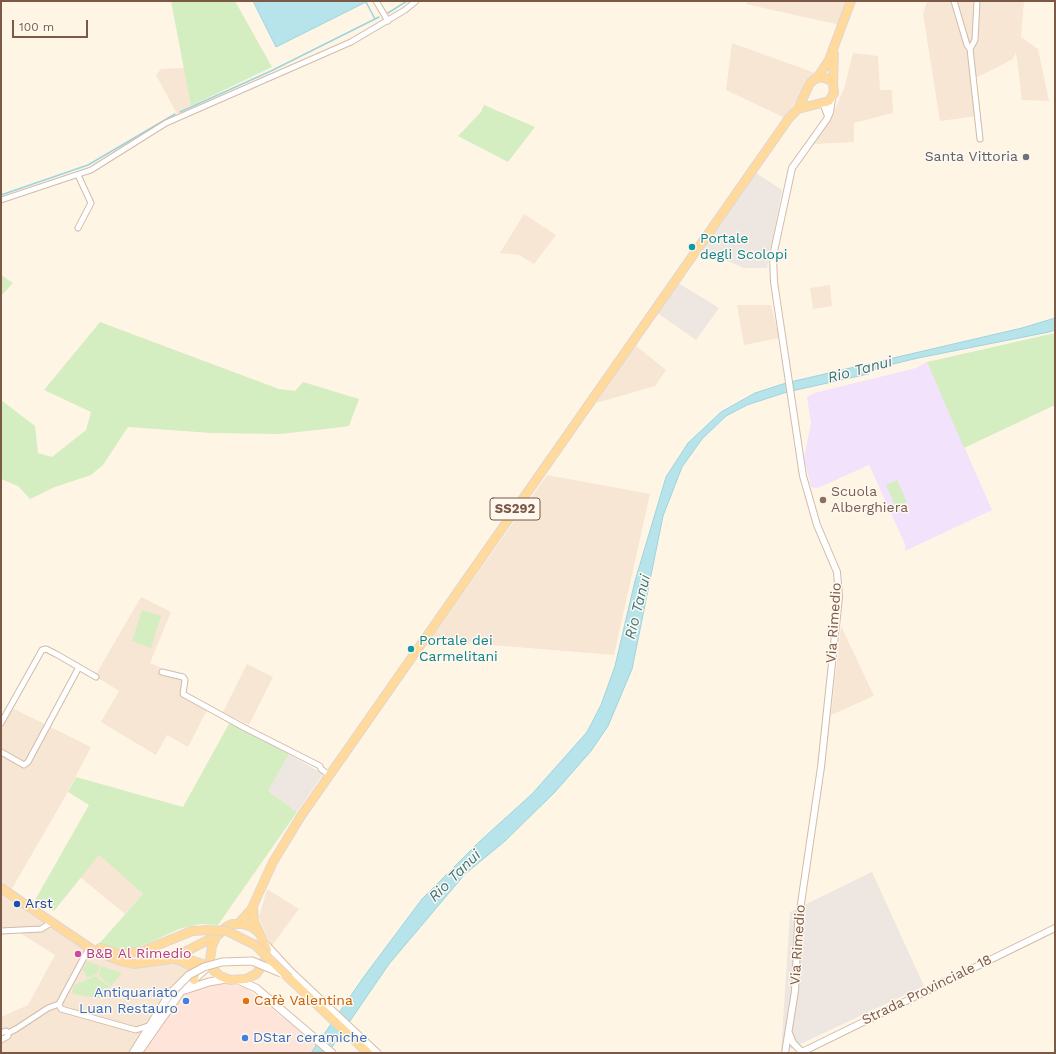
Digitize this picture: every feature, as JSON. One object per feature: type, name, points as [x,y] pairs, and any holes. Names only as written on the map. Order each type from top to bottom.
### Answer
[{"type":"main road","name":"SS292","points":[[174,959],[218,935],[226,927],[238,924],[247,916],[273,862],[301,816],[784,125],[798,109],[808,87],[812,81],[817,78],[829,60],[851,1]]},
{"type":"main road","name":"SS292","points":[[832,99],[834,90],[835,43]]},
{"type":"main road","points":[[817,78],[826,78],[833,84]]},
{"type":"main road","points":[[808,87],[810,97],[820,103]]},
{"type":"main road","points":[[798,109],[832,99]]},
{"type":"main road","name":"SS292","points":[[1,888],[89,948],[109,958],[134,964],[174,959],[187,959],[209,966],[226,979]]},
{"type":"main road","points":[[253,906],[254,921],[267,946],[362,1043],[368,1053]]},
{"type":"main road","points":[[238,924],[252,927],[262,936]]},
{"type":"main road","points":[[80,942],[91,944],[119,954],[143,951],[192,931],[227,931],[255,945],[289,978],[362,1043],[377,1053]]},
{"type":"main road","points":[[138,1053],[177,996],[209,966],[212,946],[218,935]]},
{"type":"main road","points":[[177,996],[191,987],[226,979],[240,980],[251,977],[263,967],[267,955],[267,946]]},
{"type":"main road","points":[[174,959],[193,967],[196,973],[194,980]]},
{"type":"main road","points":[[133,1053],[148,1026],[169,995],[189,975],[204,967],[222,962],[252,962],[276,970],[289,978]]},
{"type":"main road","points":[[240,980],[256,988],[332,1053]]},
{"type":"street","points":[[376,1],[388,21]]},
{"type":"street","points":[[1,200],[78,175],[102,164],[166,123],[351,42],[388,21],[416,1]]},
{"type":"street","points":[[954,1],[965,40],[970,49],[980,139]]},
{"type":"street","points":[[970,49],[975,40],[977,1]]},
{"type":"street","name":"Via Rimedio","points":[[785,1053],[795,991],[798,924],[820,767],[838,597],[837,572],[817,524],[805,489],[774,282],[773,256],[792,168],[828,116],[832,106],[832,99]]},
{"type":"street","points":[[820,103],[828,116]]},
{"type":"street","points":[[78,175],[91,203],[80,221],[78,228]]},
{"type":"street","points":[[1,723],[42,650],[46,649],[51,651],[96,677]]},
{"type":"street","points":[[1,752],[24,765],[28,762],[79,667]]},
{"type":"street","points":[[162,672],[183,677],[185,680],[184,694],[243,727],[320,766],[321,769],[329,775]]},
{"type":"street","points":[[1,931],[41,929],[51,923]]},
{"type":"street","name":"Strada Provinciale 18","points":[[801,1053],[1055,928]]},
{"type":"street","points":[[1,1040],[8,1036],[8,1033],[28,1023],[48,1008],[59,1004],[89,948]]},
{"type":"street","points":[[59,1004],[61,1009],[136,1030],[148,1026]]},
{"type":"street","points":[[788,1030],[790,1038],[801,1053]]},
{"type":"street","points":[[1,1033],[6,1031],[8,1033]]},
{"type":"shaded area","points":[[747,1],[847,1],[840,25],[746,4]]},
{"type":"shaded area","points":[[927,1],[1024,1],[1021,37],[1038,49],[1049,101],[1022,100],[1016,52],[1013,59],[974,79],[978,116],[940,121],[923,14]]},
{"type":"shaded area","points":[[732,43],[815,73],[805,80],[804,89],[785,118],[726,90]]},
{"type":"shaded area","points":[[853,53],[878,56],[880,90],[892,90],[893,113],[854,123],[854,142],[813,144],[832,116],[844,89]]},
{"type":"shaded area","points":[[184,68],[191,106],[177,114],[156,75],[161,69]]},
{"type":"shaded area","points":[[756,173],[782,190],[767,268],[744,268],[700,249],[718,227]]},
{"type":"shaded area","points":[[524,214],[556,235],[534,264],[519,255],[500,253]]},
{"type":"shaded area","points":[[678,283],[719,308],[696,340],[656,312]]},
{"type":"shaded area","points":[[830,285],[832,306],[813,309],[810,288]]},
{"type":"shaded area","points":[[737,305],[771,305],[779,338],[744,345]]},
{"type":"shaded area","points":[[635,345],[666,370],[655,386],[596,403]]},
{"type":"shaded area","points":[[927,362],[992,510],[905,551],[905,544],[869,465],[818,488],[811,487],[804,458],[811,423],[807,397],[814,393],[916,368]]},
{"type":"shaded area","points":[[547,475],[650,494],[614,655],[430,640]]},
{"type":"shaded area","points":[[141,597],[171,612],[150,663],[187,679],[179,695],[208,708],[188,747],[167,735],[156,755],[101,722],[119,691],[95,676]]},
{"type":"shaded area","points":[[841,626],[874,696],[831,715]]},
{"type":"shaded area","points":[[247,664],[273,677],[249,725],[223,712]]},
{"type":"shaded area","points":[[8,706],[91,747],[65,797],[10,892],[56,925],[121,961],[171,959],[193,967],[133,1053],[1,1053],[1,1017],[28,1005],[55,955],[17,931],[1,932],[1,719]]},
{"type":"shaded area","points":[[289,754],[323,774],[297,812],[268,791]]},
{"type":"shaded area","points":[[99,855],[143,894],[125,914],[80,877]]},
{"type":"shaded area","points":[[872,872],[924,986],[781,1053],[790,912]]},
{"type":"shaded area","points":[[267,889],[299,909],[271,947],[259,917]]},
{"type":"shaded area","points":[[211,984],[230,984],[246,988],[317,1045],[311,1053],[142,1053],[187,991]]},
{"type":"green space","points":[[171,1],[235,1],[272,67],[191,106]]},
{"type":"green space","points":[[484,105],[535,127],[508,162],[458,136],[481,112]]},
{"type":"green space","points":[[1,275],[13,283],[1,296]]},
{"type":"green space","points":[[100,322],[279,389],[295,391],[303,382],[359,399],[349,426],[335,428],[280,434],[211,433],[128,427],[103,465],[91,475],[55,487],[30,499],[18,486],[1,479],[1,400],[35,426],[38,453],[52,457],[86,430],[91,412],[44,390]]},
{"type":"green space","points":[[1055,333],[1055,405],[964,448],[927,362]]},
{"type":"green space","points":[[897,480],[907,502],[896,507],[886,485]]},
{"type":"green space","points":[[142,610],[161,616],[151,648],[132,641]]},
{"type":"green space","points":[[230,722],[289,754],[268,791],[297,812],[218,925],[200,924],[179,929],[149,943],[124,952],[98,945],[143,894],[99,855],[54,911],[35,900],[89,805],[68,792],[76,777],[183,807]]},
{"type":"green space","points":[[87,961],[100,966],[97,974],[87,978],[83,969]]},
{"type":"green space","points":[[101,966],[122,973],[111,986],[99,976]]},
{"type":"green space","points":[[95,976],[110,987],[105,996],[98,998],[73,994],[72,990],[75,985]]},
{"type":"water","points":[[253,1],[365,1],[366,2],[276,47]]},
{"type":"water","name":"Rio Tanui","points":[[1055,318],[1055,330],[1049,332],[918,358],[877,368],[868,374],[787,392],[747,405],[726,416],[702,439],[682,467],[663,516],[632,669],[608,726],[591,751],[555,792],[505,841],[465,874],[389,964],[328,1053],[311,1053],[363,978],[422,899],[479,842],[532,794],[587,732],[601,705],[615,666],[635,581],[666,477],[688,443],[721,412],[755,393],[786,383],[1022,328]]},
{"type":"waterway","points":[[388,13],[407,1]]},
{"type":"waterway","points":[[366,2],[375,19]]},
{"type":"waterway","points":[[180,112],[271,71],[379,17]]},
{"type":"waterway","points":[[1,195],[88,165],[175,114]]},
{"type":"place","name":"Santa Vittoria","points":[[1026,157]]},
{"type":"place","name":"Portale degli Scolopi","points":[[692,247]]},
{"type":"place","name":"Scuola Alberghiera","points":[[823,500]]},
{"type":"place","name":"Portale dei Carmelitani","points":[[411,649]]},
{"type":"place","name":"Arst","points":[[17,904]]},
{"type":"place","name":"B&B Al Rimedio","points":[[78,954]]},
{"type":"place","name":"Antiquariato Luan Restauro","points":[[186,1001]]},
{"type":"place","name":"Cafè Valentina","points":[[246,1001]]},
{"type":"place","name":"DStar ceramiche","points":[[245,1038]]}]
